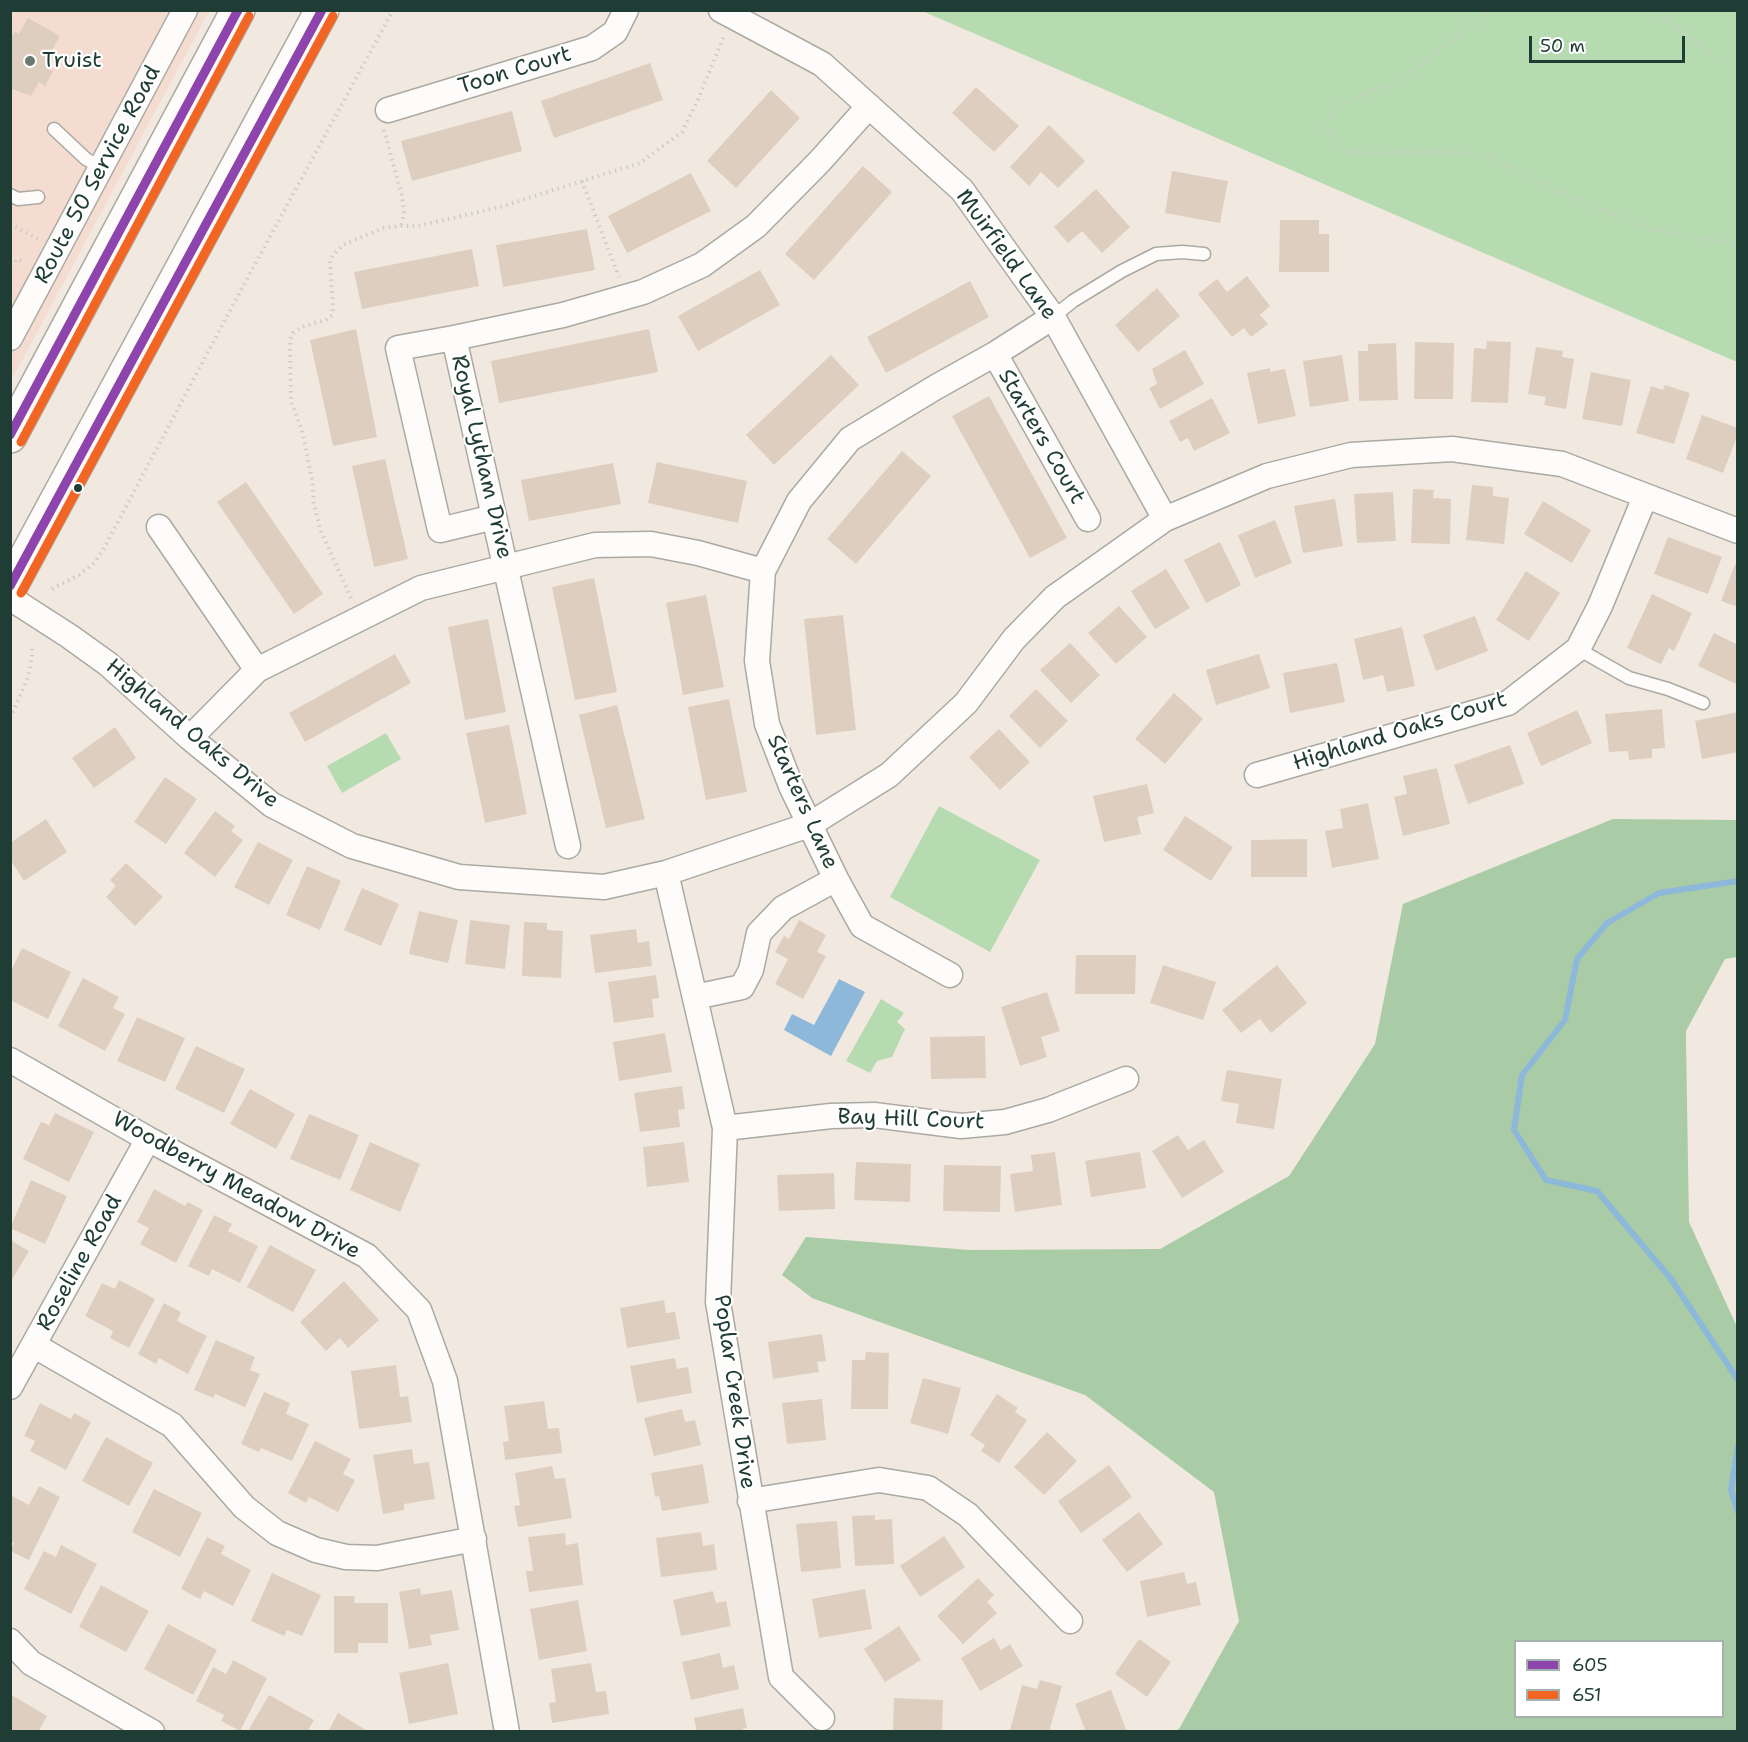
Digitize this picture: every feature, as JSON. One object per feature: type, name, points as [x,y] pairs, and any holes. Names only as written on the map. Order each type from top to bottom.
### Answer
[{"type":"highway","points":[[14,428],[238,10]]},
{"type":"highway","points":[[10,587],[322,10]]},
{"type":"street","name":"Route 50 Service Road","points":[[10,338],[185,10]]},
{"type":"street","name":"Toon Court","points":[[386,119],[592,48],[615,32],[626,10]]},
{"type":"street","name":"Muirfield Lane","points":[[721,10],[822,64],[962,190],[1053,317],[1165,519]]},
{"type":"street","name":"Royal Lytham Drive","points":[[568,846],[454,338],[563,315],[643,292],[702,265],[756,226],[820,161],[869,106]]},
{"type":"street","name":"Starters Lane","points":[[950,975],[862,926],[809,825],[767,724],[758,661],[763,571],[799,501],[850,439],[995,354],[1053,317]]},
{"type":"street","points":[[454,338],[398,348],[440,530],[494,517]]},
{"type":"street","name":"Starters Court","points":[[995,354],[1088,519]]},
{"type":"street","name":"Highland Oaks Drive","points":[[10,598],[108,664],[190,738],[272,805],[352,846],[459,878],[604,887],[666,873],[809,825],[889,775],[966,703],[1014,639],[1055,597],[1165,519],[1267,476],[1351,455],[1452,449],[1562,464],[1737,531]]},
{"type":"street","name":"Highland Oaks Court","points":[[1257,775],[1508,703],[1578,649],[1600,606],[1646,497]]},
{"type":"street","points":[[159,527],[257,670]]},
{"type":"street","points":[[190,738],[257,670],[421,588],[595,545],[651,544],[698,553],[763,571]]},
{"type":"street","name":"Poplar Creek Drive","points":[[666,873],[725,1128],[718,1302],[750,1501],[782,1677],[822,1718]]},
{"type":"street","points":[[695,997],[742,987],[751,970],[759,933],[783,908],[836,879]]},
{"type":"street","name":"Woodberry Meadow Drive","points":[[10,1060],[148,1139],[367,1257],[419,1310],[444,1381],[507,1731]]},
{"type":"street","name":"Bay Hill Court","points":[[725,1128],[831,1116],[874,1115],[961,1126],[1005,1122],[1048,1110],[1126,1079]]},
{"type":"street","name":"Roseline Road","points":[[10,1387],[148,1139]]},
{"type":"street","points":[[34,1346],[172,1425],[244,1507],[277,1533],[316,1550],[346,1557],[377,1558],[474,1539]]},
{"type":"street","points":[[750,1501],[879,1480],[928,1488],[968,1515],[1070,1621]]},
{"type":"street","points":[[10,1641],[31,1663],[152,1731]]},
{"type":"lane","points":[[54,129],[86,159],[102,168]]},
{"type":"lane","points":[[10,195],[18,199],[38,197]]},
{"type":"lane","points":[[1053,317],[1073,301],[1122,271],[1156,254],[1182,252],[1204,254]]},
{"type":"lane","points":[[1578,649],[1629,678],[1668,689],[1703,703]]},
{"type":"path","points":[[52,589],[79,575],[94,563],[104,550],[234,303],[393,10]]},
{"type":"path","points":[[1492,10],[1389,86],[1343,102],[1334,108],[1328,124],[1330,139],[1335,145],[1357,153],[1474,154],[1488,158],[1553,189],[1647,228],[1737,245]]},
{"type":"path","points":[[1654,10],[1719,61]]},
{"type":"path","points":[[351,599],[318,520],[302,430],[291,402],[290,340],[293,333],[302,327],[326,320],[332,315],[330,261],[333,255],[343,245],[383,228],[418,226],[500,207],[640,163],[682,132],[697,102],[724,35]]},
{"type":"path","points":[[386,119],[402,196],[404,213],[401,226]]},
{"type":"path","points":[[582,181],[621,283]]},
{"type":"path","points":[[10,224],[41,240]]},
{"type":"path","points":[[10,265],[18,259],[28,264]]},
{"type":"path","points":[[10,718],[28,678],[32,649]]},
{"type":"shaded area","points":[[11,11],[209,11],[11,381]]},
{"type":"green space","points":[[922,11],[1737,11],[1737,362]]},
{"type":"green space","points":[[386,733],[401,759],[342,793],[327,766]]},
{"type":"green space","points":[[939,806],[1040,860],[990,952],[890,897]]},
{"type":"green space","points":[[1613,819],[1737,820],[1737,957],[1725,959],[1686,1031],[1686,1041],[1689,1222],[1737,1327],[1737,1731],[1175,1731],[1179,1729],[1239,1621],[1214,1492],[1085,1395],[812,1298],[782,1275],[806,1237],[970,1250],[1160,1249],[1289,1176],[1375,1044],[1403,904]]},
{"type":"green space","points":[[881,999],[904,1013],[897,1022],[905,1029],[892,1057],[877,1061],[870,1073],[846,1061]]},
{"type":"water","points":[[839,979],[865,992],[831,1056],[784,1030],[792,1014],[814,1025]]},
{"type":"building","name":"Truist","points":[[28,18],[60,36],[51,52],[54,54],[46,68],[53,71],[45,86],[39,82],[31,96],[10,88],[10,39],[15,31],[19,34]]},
{"type":"building","points":[[650,63],[663,100],[554,138],[541,101]]},
{"type":"building","points":[[976,87],[1019,126],[994,152],[952,113]]},
{"type":"building","points":[[771,90],[800,118],[736,188],[707,161]]},
{"type":"building","points":[[512,111],[522,151],[412,181],[401,141]]},
{"type":"building","points":[[1049,125],[1085,161],[1058,188],[1041,172],[1029,186],[1010,167]]},
{"type":"building","points":[[863,166],[892,192],[814,280],[785,254]]},
{"type":"building","points":[[1172,171],[1228,181],[1220,223],[1165,213]]},
{"type":"building","points":[[691,173],[711,211],[627,253],[608,216]]},
{"type":"building","points":[[1096,189],[1130,227],[1102,253],[1082,231],[1068,243],[1054,227]]},
{"type":"building","points":[[1280,220],[1319,220],[1319,234],[1329,234],[1329,272],[1279,272]]},
{"type":"building","points":[[587,229],[595,270],[503,287],[496,245]]},
{"type":"building","points":[[472,249],[479,286],[362,309],[354,272]]},
{"type":"building","points":[[760,270],[780,305],[698,351],[678,316]]},
{"type":"building","points":[[1247,276],[1270,306],[1260,315],[1268,324],[1251,337],[1244,328],[1232,337],[1198,294],[1217,279],[1227,292]]},
{"type":"building","points":[[970,281],[989,317],[886,373],[867,337]]},
{"type":"building","points":[[1157,288],[1180,316],[1138,352],[1115,325]]},
{"type":"building","points":[[356,329],[377,437],[333,446],[310,340]]},
{"type":"building","points":[[649,329],[658,372],[499,403],[491,361]]},
{"type":"building","points":[[1487,341],[1511,342],[1508,403],[1471,402],[1474,348],[1486,349]]},
{"type":"building","points":[[1415,342],[1454,343],[1453,399],[1414,399]]},
{"type":"building","points":[[1396,343],[1398,400],[1359,401],[1358,351],[1368,351],[1368,344]]},
{"type":"building","points":[[1536,347],[1563,351],[1562,357],[1574,359],[1566,409],[1544,405],[1546,397],[1528,394]]},
{"type":"building","points":[[1185,350],[1204,384],[1160,409],[1149,388],[1157,384],[1152,369]]},
{"type":"building","points":[[831,355],[859,385],[774,465],[746,435]]},
{"type":"building","points":[[1342,355],[1349,401],[1310,407],[1303,361]]},
{"type":"building","points":[[1270,368],[1270,372],[1285,369],[1296,416],[1258,424],[1247,373]]},
{"type":"building","points":[[1591,372],[1631,380],[1622,426],[1582,419]]},
{"type":"building","points":[[1665,385],[1690,393],[1674,444],[1636,433],[1651,386],[1663,390]]},
{"type":"building","points":[[989,396],[1067,538],[1030,558],[952,416]]},
{"type":"building","points":[[1212,398],[1230,433],[1194,451],[1188,438],[1180,442],[1169,421]]},
{"type":"building","points":[[1702,415],[1738,428],[1738,434],[1723,473],[1686,459]]},
{"type":"building","points":[[902,451],[931,476],[856,564],[827,539]]},
{"type":"building","points":[[385,459],[408,559],[374,567],[352,466]]},
{"type":"building","points":[[657,462],[747,481],[738,523],[648,503]]},
{"type":"building","points":[[613,463],[621,504],[529,521],[521,480]]},
{"type":"building","points":[[246,482],[323,594],[294,614],[217,502]]},
{"type":"building","points":[[1472,485],[1493,487],[1493,496],[1509,498],[1504,544],[1466,540]]},
{"type":"building","points":[[1413,489],[1434,490],[1433,498],[1451,499],[1450,544],[1411,543]]},
{"type":"building","points":[[1393,492],[1396,541],[1357,543],[1354,494]]},
{"type":"building","points":[[1335,499],[1343,546],[1303,553],[1294,506]]},
{"type":"building","points":[[1543,501],[1591,530],[1572,563],[1524,534]]},
{"type":"building","points":[[1275,520],[1292,563],[1255,578],[1238,535]]},
{"type":"building","points":[[1668,537],[1722,557],[1708,594],[1654,574]]},
{"type":"building","points":[[1220,542],[1241,585],[1206,603],[1184,560]]},
{"type":"building","points":[[1735,564],[1738,565],[1738,607],[1721,601]]},
{"type":"building","points":[[1166,569],[1190,608],[1155,629],[1131,591]]},
{"type":"building","points":[[1526,571],[1560,593],[1529,641],[1496,620]]},
{"type":"building","points":[[594,578],[617,692],[575,700],[552,587]]},
{"type":"building","points":[[1652,594],[1692,613],[1674,651],[1669,648],[1661,664],[1627,648]]},
{"type":"building","points":[[706,595],[724,687],[683,695],[666,603]]},
{"type":"building","points":[[1119,606],[1147,637],[1116,664],[1088,633]]},
{"type":"building","points":[[843,615],[856,730],[816,735],[804,619]]},
{"type":"building","points":[[1475,616],[1488,651],[1436,671],[1423,635]]},
{"type":"building","points":[[488,619],[506,712],[465,720],[448,627]]},
{"type":"building","points":[[1402,627],[1415,686],[1387,692],[1383,675],[1363,680],[1354,639]]},
{"type":"building","points":[[1714,633],[1738,645],[1738,685],[1698,666]]},
{"type":"building","points":[[1070,643],[1100,675],[1071,703],[1040,670]]},
{"type":"building","points":[[395,654],[411,683],[305,742],[289,713]]},
{"type":"building","points":[[1259,654],[1270,688],[1216,705],[1206,670]]},
{"type":"building","points":[[1337,663],[1345,702],[1290,713],[1283,673]]},
{"type":"building","points":[[1036,689],[1068,721],[1040,748],[1009,716]]},
{"type":"building","points":[[1174,693],[1203,719],[1165,764],[1135,739]]},
{"type":"building","points":[[729,699],[747,792],[706,800],[688,707]]},
{"type":"building","points":[[617,705],[645,819],[606,828],[579,715]]},
{"type":"building","points":[[1662,709],[1665,748],[1652,749],[1652,758],[1629,760],[1628,751],[1609,752],[1605,714]]},
{"type":"building","points":[[1577,710],[1592,743],[1541,766],[1527,733]]},
{"type":"building","points":[[1738,712],[1738,752],[1702,759],[1695,721]]},
{"type":"building","points":[[509,725],[527,814],[485,823],[466,733]]},
{"type":"building","points":[[115,727],[136,758],[94,788],[72,758]]},
{"type":"building","points":[[999,729],[1030,762],[1000,790],[969,757]]},
{"type":"building","points":[[1510,745],[1524,784],[1468,804],[1454,765]]},
{"type":"building","points":[[1437,768],[1450,824],[1403,836],[1394,797],[1407,794],[1403,776]]},
{"type":"building","points":[[165,777],[197,799],[166,844],[134,822]]},
{"type":"building","points":[[1147,784],[1154,813],[1137,817],[1141,834],[1104,842],[1093,796]]},
{"type":"building","points":[[1368,803],[1379,859],[1332,868],[1325,831],[1343,828],[1340,809]]},
{"type":"building","points":[[215,811],[235,826],[231,831],[243,840],[215,877],[184,853]]},
{"type":"building","points":[[1185,816],[1233,847],[1211,881],[1163,850]]},
{"type":"building","points":[[46,819],[67,852],[24,881],[10,859],[10,843]]},
{"type":"building","points":[[1307,839],[1307,877],[1251,877],[1251,840]]},
{"type":"building","points":[[258,842],[293,860],[269,905],[234,887]]},
{"type":"building","points":[[126,863],[163,897],[135,926],[106,897],[116,886],[110,880]]},
{"type":"building","points":[[307,866],[341,881],[320,930],[286,915]]},
{"type":"building","points":[[362,888],[399,904],[381,946],[344,930]]},
{"type":"building","points":[[419,911],[458,920],[448,963],[409,954]]},
{"type":"building","points":[[470,920],[510,925],[505,969],[465,964]]},
{"type":"building","points":[[799,920],[826,935],[817,952],[826,956],[803,999],[775,984],[788,959],[775,952],[784,936],[789,939]]},
{"type":"building","points":[[524,922],[547,923],[547,930],[563,931],[561,978],[522,976]]},
{"type":"building","points":[[636,929],[638,943],[649,941],[652,966],[595,973],[590,935]]},
{"type":"building","points":[[22,948],[71,972],[48,1019],[10,1000],[10,973]]},
{"type":"building","points":[[1076,955],[1136,955],[1135,994],[1075,994]]},
{"type":"building","points":[[1163,965],[1216,982],[1203,1020],[1150,1003]]},
{"type":"building","points":[[1277,965],[1307,1003],[1271,1033],[1260,1019],[1241,1033],[1222,1010]]},
{"type":"building","points":[[656,975],[659,998],[652,999],[654,1017],[614,1023],[608,982]]},
{"type":"building","points":[[83,978],[119,997],[113,1008],[125,1014],[105,1051],[58,1026]]},
{"type":"building","points":[[1047,992],[1060,1031],[1041,1037],[1047,1057],[1020,1066],[1001,1007]]},
{"type":"building","points":[[137,1017],[185,1038],[165,1082],[117,1061]]},
{"type":"building","points":[[665,1033],[672,1072],[619,1081],[613,1042]]},
{"type":"building","points":[[985,1036],[986,1078],[931,1079],[930,1037]]},
{"type":"building","points":[[196,1046],[245,1069],[224,1113],[175,1089]]},
{"type":"building","points":[[1227,1070],[1282,1079],[1274,1129],[1236,1123],[1239,1104],[1221,1101]]},
{"type":"building","points":[[682,1086],[685,1109],[678,1110],[680,1127],[640,1132],[634,1093]]},
{"type":"building","points":[[250,1089],[295,1114],[276,1149],[230,1124]]},
{"type":"building","points":[[55,1113],[94,1132],[69,1182],[23,1159],[41,1122],[49,1125]]},
{"type":"building","points":[[309,1114],[359,1135],[340,1180],[290,1159]]},
{"type":"building","points":[[1178,1135],[1188,1150],[1204,1140],[1224,1172],[1182,1198],[1152,1151]]},
{"type":"building","points":[[370,1142],[420,1164],[400,1212],[350,1190]]},
{"type":"building","points":[[684,1142],[689,1182],[647,1187],[643,1147]]},
{"type":"building","points":[[1055,1152],[1062,1205],[1015,1212],[1010,1174],[1033,1171],[1031,1155]]},
{"type":"building","points":[[1140,1152],[1146,1188],[1091,1197],[1085,1161]]},
{"type":"building","points":[[856,1162],[911,1164],[910,1202],[854,1200]]},
{"type":"building","points":[[944,1165],[1001,1166],[1000,1212],[943,1211]]},
{"type":"building","points":[[834,1173],[835,1209],[779,1211],[777,1175]]},
{"type":"building","points":[[31,1180],[67,1196],[45,1244],[10,1228]]},
{"type":"building","points":[[154,1189],[185,1206],[188,1202],[203,1210],[176,1263],[140,1244],[149,1228],[137,1222]]},
{"type":"building","points":[[214,1215],[232,1224],[228,1231],[258,1246],[240,1283],[212,1269],[209,1276],[188,1266]]},
{"type":"building","points":[[10,1240],[29,1251],[10,1283]]},
{"type":"building","points":[[270,1245],[316,1270],[293,1312],[247,1287]]},
{"type":"building","points":[[119,1280],[155,1299],[129,1348],[110,1338],[113,1331],[85,1316],[102,1283],[115,1289]]},
{"type":"building","points":[[344,1281],[379,1320],[348,1348],[340,1338],[326,1351],[300,1322]]},
{"type":"building","points":[[664,1300],[666,1313],[675,1312],[680,1339],[627,1348],[620,1308]]},
{"type":"building","points":[[164,1303],[181,1312],[177,1321],[207,1336],[188,1374],[159,1358],[156,1364],[138,1354]]},
{"type":"building","points":[[822,1334],[826,1361],[817,1362],[819,1372],[773,1379],[768,1342]]},
{"type":"building","points":[[216,1340],[255,1357],[250,1370],[260,1374],[245,1407],[215,1394],[213,1398],[194,1390]]},
{"type":"building","points":[[866,1352],[889,1353],[888,1409],[851,1409],[852,1360],[865,1360]]},
{"type":"building","points":[[675,1358],[677,1369],[688,1367],[692,1393],[637,1403],[630,1366]]},
{"type":"building","points":[[396,1365],[400,1397],[408,1396],[412,1422],[359,1429],[351,1371]]},
{"type":"building","points":[[923,1378],[961,1388],[948,1434],[910,1423]]},
{"type":"building","points":[[264,1392],[290,1403],[286,1414],[309,1424],[292,1461],[261,1448],[259,1452],[241,1444]]},
{"type":"building","points":[[997,1394],[1018,1408],[1015,1412],[1027,1420],[999,1463],[981,1451],[985,1445],[970,1435]]},
{"type":"building","points":[[822,1399],[826,1440],[787,1444],[782,1403]]},
{"type":"building","points":[[544,1401],[548,1429],[559,1428],[562,1453],[505,1460],[503,1442],[509,1441],[504,1406]]},
{"type":"building","points":[[40,1403],[71,1419],[74,1413],[91,1422],[66,1470],[30,1451],[35,1441],[24,1436]]},
{"type":"building","points":[[682,1409],[685,1422],[695,1420],[701,1445],[654,1456],[644,1418]]},
{"type":"building","points":[[1047,1432],[1077,1461],[1044,1495],[1014,1467]]},
{"type":"building","points":[[106,1437],[153,1463],[129,1506],[82,1481]]},
{"type":"building","points":[[315,1441],[351,1459],[343,1474],[355,1480],[338,1512],[309,1497],[306,1503],[288,1493]]},
{"type":"building","points":[[412,1449],[414,1464],[429,1462],[435,1499],[404,1504],[404,1510],[383,1514],[373,1455]]},
{"type":"building","points":[[703,1464],[709,1503],[662,1511],[659,1496],[655,1497],[651,1473]]},
{"type":"building","points":[[1109,1465],[1132,1497],[1081,1533],[1058,1501]]},
{"type":"building","points":[[552,1466],[555,1479],[565,1478],[572,1518],[518,1527],[514,1506],[520,1505],[515,1473]]},
{"type":"building","points":[[39,1486],[60,1497],[29,1560],[10,1551],[14,1543],[10,1541],[10,1495],[29,1505]]},
{"type":"building","points":[[154,1489],[202,1513],[180,1557],[132,1532]]},
{"type":"building","points":[[1139,1512],[1163,1544],[1127,1572],[1102,1540]]},
{"type":"building","points":[[875,1515],[875,1520],[892,1519],[894,1564],[855,1566],[852,1516]]},
{"type":"building","points":[[837,1521],[841,1568],[801,1572],[796,1524]]},
{"type":"building","points":[[701,1532],[703,1546],[714,1544],[717,1570],[661,1577],[656,1538]]},
{"type":"building","points":[[565,1533],[566,1545],[578,1543],[583,1585],[529,1592],[526,1571],[533,1571],[528,1537]]},
{"type":"building","points":[[944,1536],[965,1567],[920,1597],[900,1566]]},
{"type":"building","points":[[207,1537],[225,1546],[221,1554],[251,1570],[233,1606],[204,1591],[200,1599],[181,1589]]},
{"type":"building","points":[[61,1545],[97,1564],[71,1614],[24,1589],[44,1551],[56,1557]]},
{"type":"building","points":[[1184,1572],[1187,1584],[1196,1582],[1201,1605],[1147,1617],[1140,1581]]},
{"type":"building","points":[[272,1573],[321,1595],[302,1636],[287,1630],[284,1636],[251,1621]]},
{"type":"building","points":[[978,1578],[994,1595],[987,1602],[997,1613],[963,1644],[937,1616]]},
{"type":"building","points":[[101,1585],[149,1611],[126,1652],[79,1627]]},
{"type":"building","points":[[420,1588],[421,1595],[452,1590],[459,1630],[430,1635],[432,1645],[409,1649],[399,1592]]},
{"type":"building","points":[[865,1589],[872,1629],[819,1638],[812,1599]]},
{"type":"building","points":[[713,1591],[716,1603],[726,1601],[731,1626],[681,1636],[673,1600]]},
{"type":"building","points":[[334,1596],[355,1596],[354,1603],[388,1603],[388,1643],[358,1643],[358,1653],[334,1653]]},
{"type":"building","points":[[578,1600],[587,1651],[539,1660],[530,1609]]},
{"type":"building","points":[[168,1624],[217,1650],[193,1695],[144,1669]]},
{"type":"building","points":[[899,1626],[921,1660],[885,1682],[864,1649]]},
{"type":"building","points":[[994,1638],[1001,1650],[1010,1644],[1023,1666],[980,1691],[961,1658]]},
{"type":"building","points":[[1139,1639],[1171,1662],[1147,1697],[1115,1674]]},
{"type":"building","points":[[720,1653],[723,1668],[734,1665],[739,1689],[691,1700],[682,1662]]},
{"type":"building","points":[[233,1660],[267,1678],[240,1731],[221,1721],[224,1715],[196,1701],[213,1667],[226,1674]]},
{"type":"building","points":[[448,1663],[458,1714],[409,1724],[399,1673]]},
{"type":"building","points":[[591,1663],[596,1692],[606,1691],[609,1714],[552,1723],[549,1703],[556,1702],[551,1669]]},
{"type":"building","points":[[1040,1680],[1062,1686],[1049,1732],[1010,1730],[1022,1685],[1037,1689]]},
{"type":"building","points":[[1111,1690],[1127,1732],[1086,1732],[1075,1704]]},
{"type":"building","points":[[10,1694],[47,1716],[38,1732],[10,1732]]},
{"type":"building","points":[[269,1695],[314,1720],[307,1732],[253,1732],[249,1729]]},
{"type":"building","points":[[894,1698],[943,1700],[942,1732],[893,1732]]},
{"type":"building","points":[[743,1708],[747,1728],[742,1729],[742,1732],[697,1732],[694,1718]]},
{"type":"building","points":[[338,1713],[369,1732],[328,1732]]},
{"type":"waterway","points":[[1738,881],[1659,893],[1607,923],[1577,959],[1565,1020],[1522,1075],[1514,1130],[1546,1180],[1597,1191],[1671,1279],[1738,1380]]},
{"type":"waterway","points":[[1738,1446],[1731,1490],[1738,1512]]},
{"type":"transit line","name":"605","points":[[10,435],[238,10]]},
{"type":"transit line","name":"605","points":[[10,586],[322,10]]},
{"type":"transit line","name":"651","points":[[21,442],[249,16]]},
{"type":"transit line","name":"651","points":[[21,593],[333,16]]},
{"type":"place","name":"Truist","points":[[30,61]]}]
